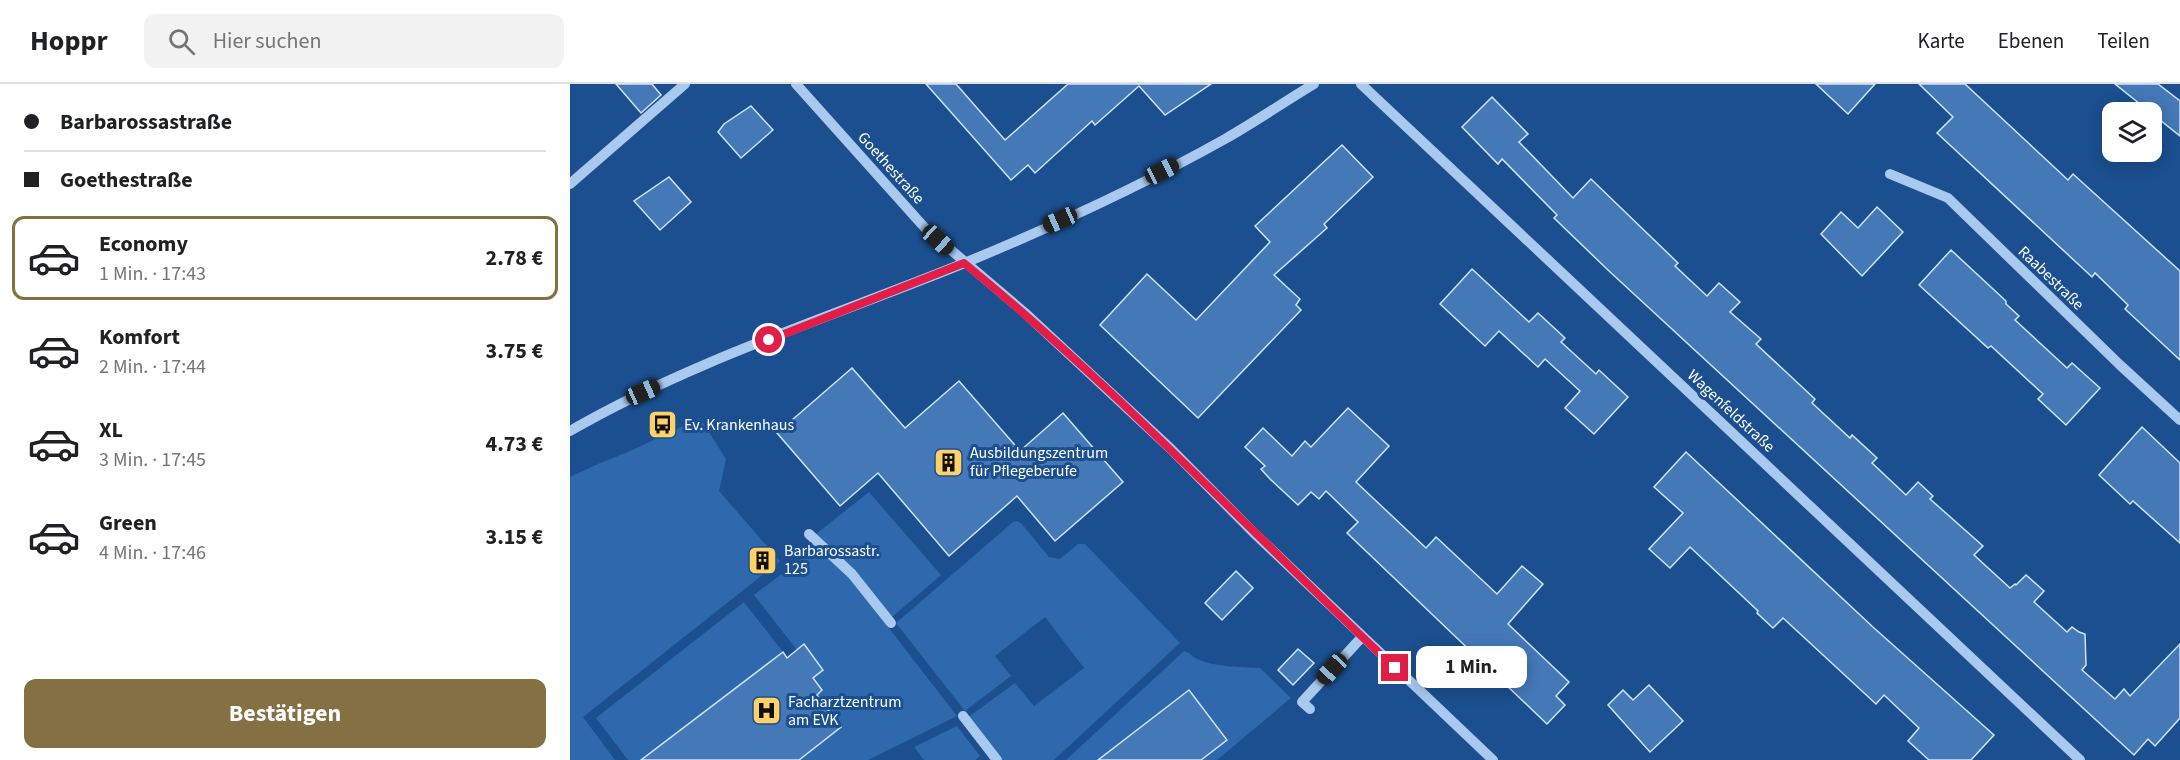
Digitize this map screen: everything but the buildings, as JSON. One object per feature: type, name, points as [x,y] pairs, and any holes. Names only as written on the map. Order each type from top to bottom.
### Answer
[{"type":"street","points":[[570,184],[685,84]]},
{"type":"street","name":"Goethestraße","points":[[796,84],[925,228],[1024,312],[1171,449],[1253,532],[1493,760]]},
{"type":"street","points":[[570,431],[643,392],[964,263],[1098,203],[1226,139],[1314,84]]},
{"type":"street","name":"Wagenfeldstraße","points":[[1361,84],[2080,760]]},
{"type":"street","name":"Raabestraße","points":[[1890,174],[1948,198],[2180,420]]},
{"type":"street","points":[[809,534],[852,574],[891,623]]},
{"type":"street","points":[[1310,709],[1302,702],[1362,637]]},
{"type":"street","points":[[963,716],[997,760]]},
{"type":"shaded area","points":[[700,418],[726,459],[719,491],[780,561],[583,717],[615,760],[570,760],[570,477]]},
{"type":"shaded area","points":[[869,492],[941,575],[885,623],[957,716],[868,760],[799,760],[841,727],[817,695],[822,690],[813,678],[823,669],[804,644],[797,650],[754,595],[805,556],[811,538]]},
{"type":"shaded area","points":[[1017,521],[1049,557],[1060,559],[1078,544],[1085,544],[1180,643],[1054,760],[993,760],[963,721],[1015,683],[1034,706],[1084,668],[1045,617],[995,656],[1011,676],[965,711],[896,623],[1013,522]]},
{"type":"shaded area","points":[[744,602],[783,652],[648,755],[651,760],[628,760],[596,718]]},
{"type":"shaded area","points":[[1184,651],[1212,664],[1260,668],[1291,698],[1217,760],[1201,760],[1227,740],[1189,690],[1098,760],[1066,760]]},
{"type":"shaded area","points":[[957,726],[980,756],[975,760],[924,760],[914,747]]},
{"type":"place","name":"Ev. Krankenhaus","points":[[663,425]]},
{"type":"place","name":"Ausbildungszentrum für Pflegeberufe","points":[[949,462]]},
{"type":"place","name":"Barbarossastr. 125","points":[[763,560]]},
{"type":"place","name":"Facharztzentrum am EVK","points":[[767,711]]},
{"type":"route","points":[[769,340],[964,263],[1024,312],[1171,449],[1253,532],[1395,668]]}]
